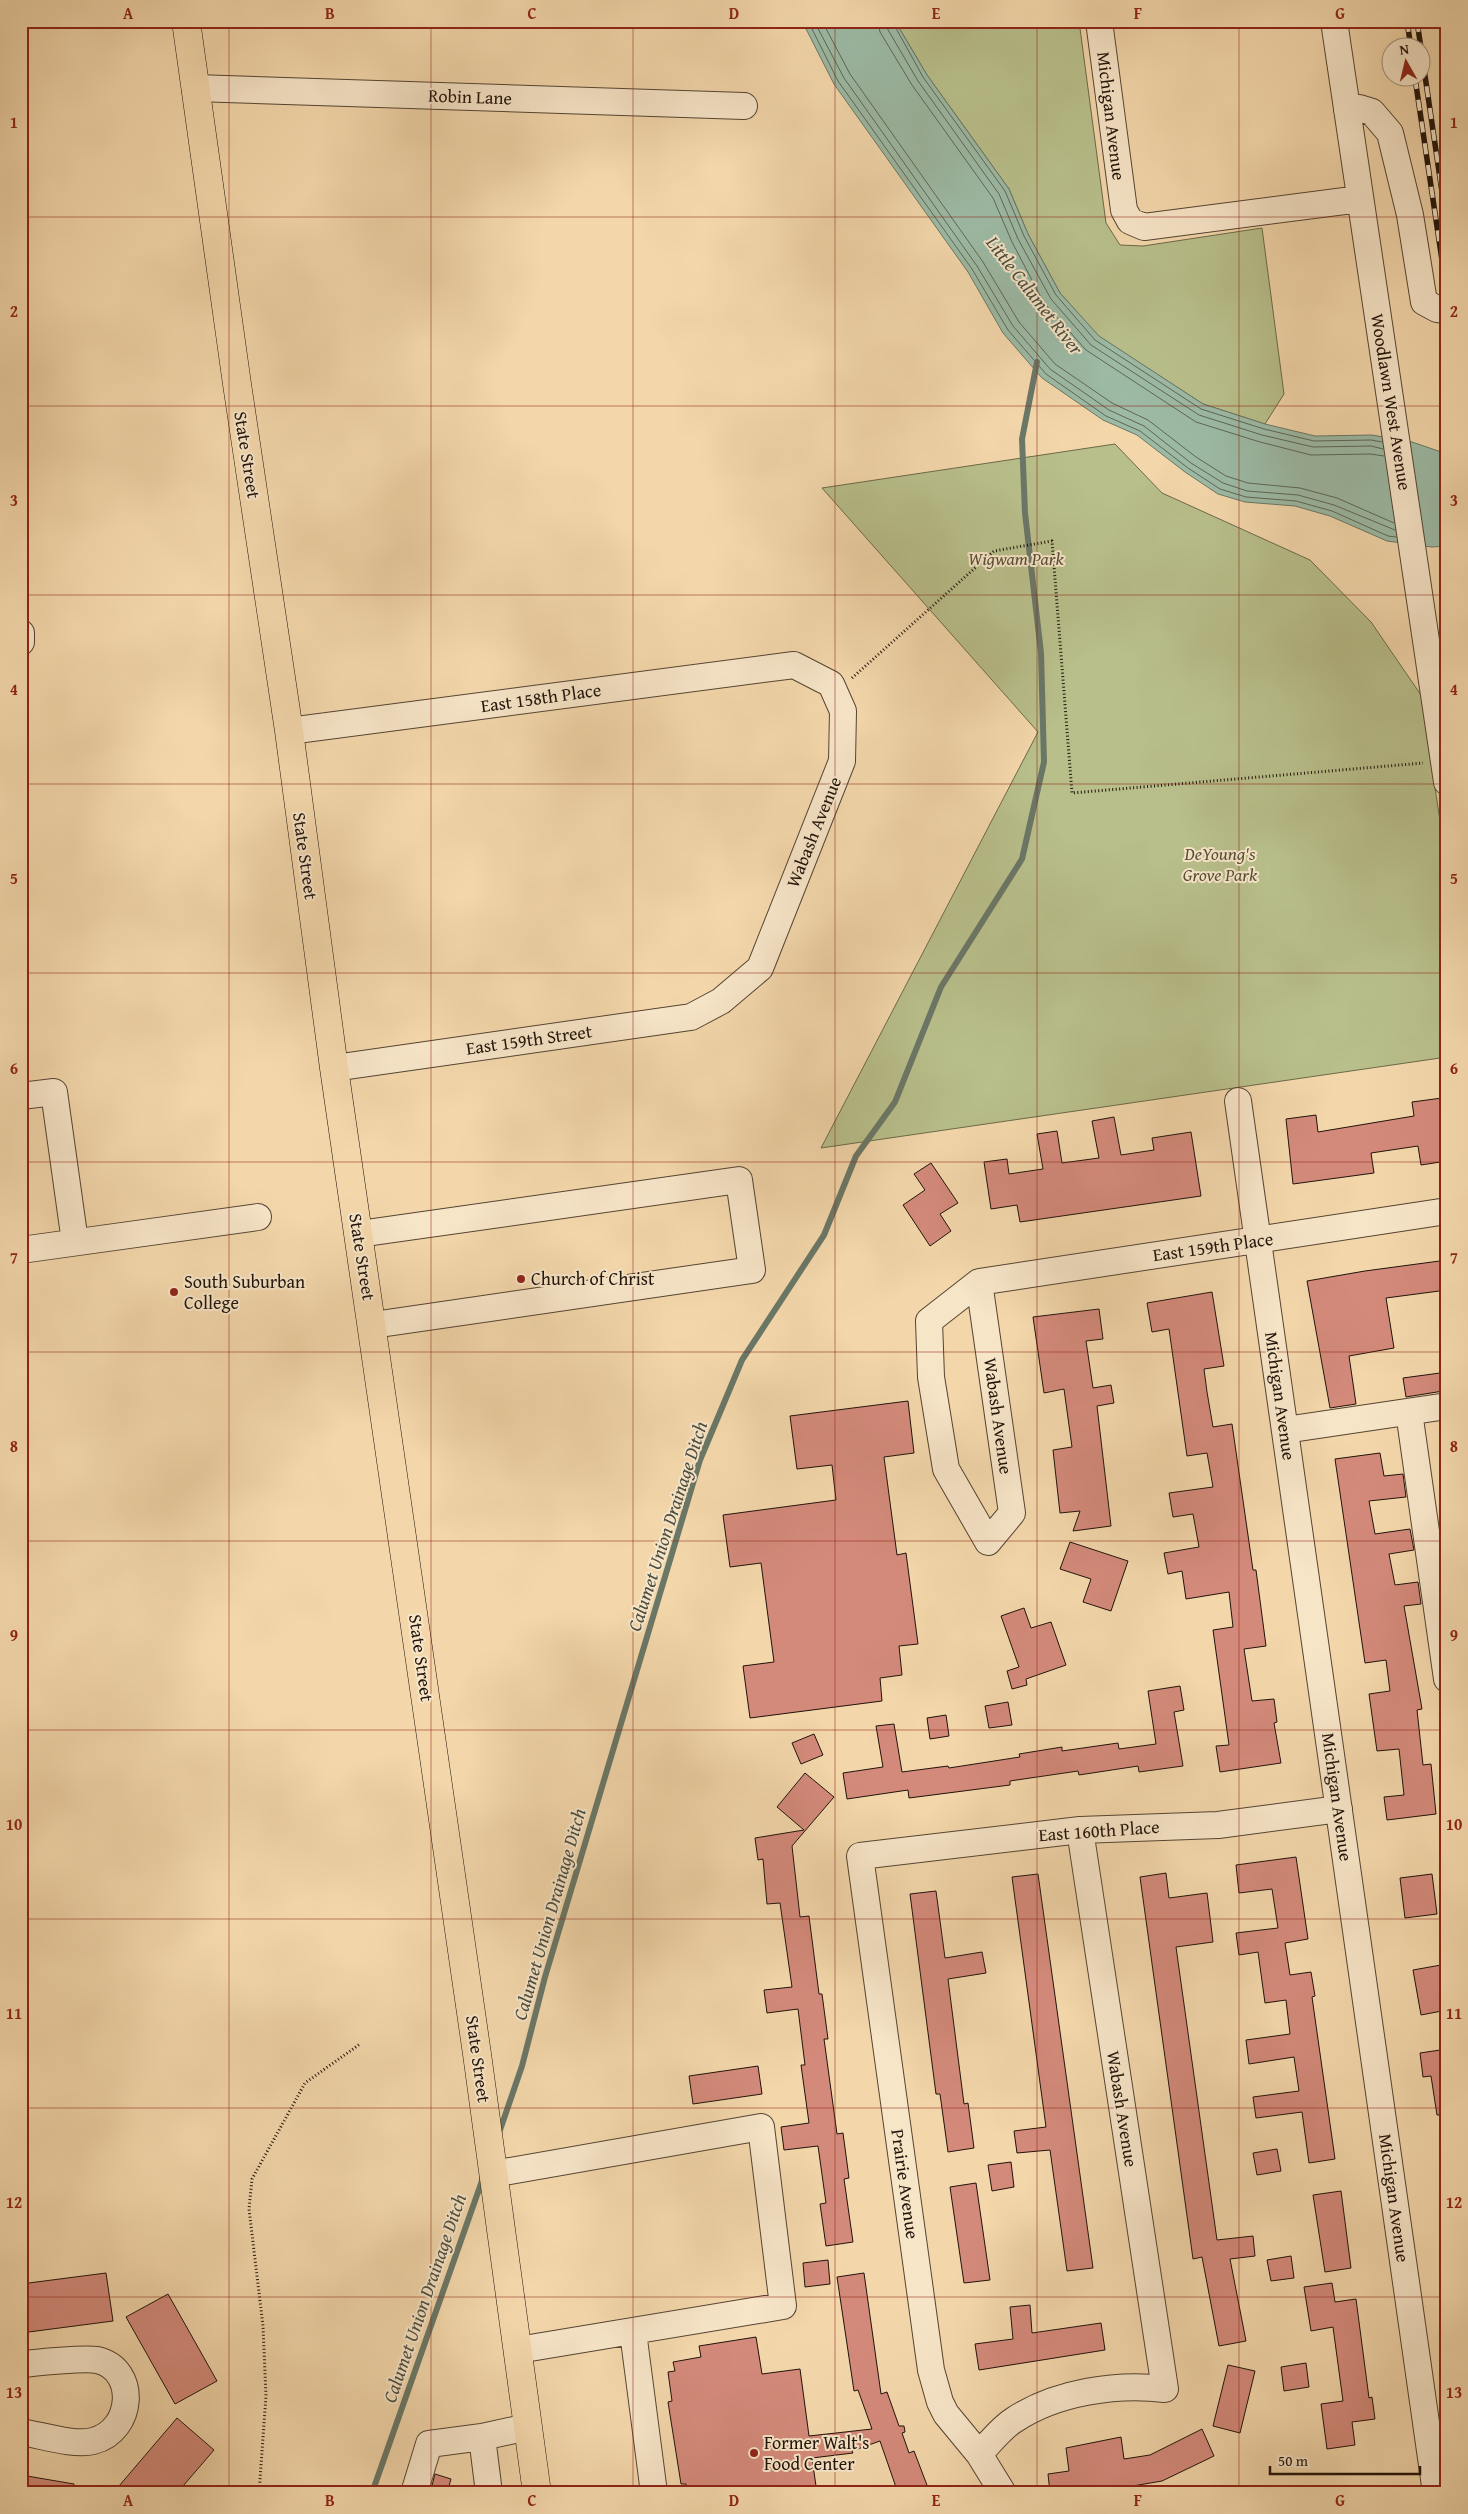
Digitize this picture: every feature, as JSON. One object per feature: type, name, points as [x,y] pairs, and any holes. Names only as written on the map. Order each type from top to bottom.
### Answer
[{"type":"main road","name":"State Street","points":[[186,21],[289,731],[334,1068],[373,1325],[477,2054],[537,2493]]},
{"type":"street","name":"Michigan Avenue","points":[[1099,21],[1124,210],[1130,221],[1144,227],[1360,199]]},
{"type":"street","name":"Woodlawn West Avenue","points":[[1334,21],[1415,558],[1445,771]]},
{"type":"street","name":"Robin Lane","points":[[195,88],[744,106]]},
{"type":"street","points":[[1347,110],[1359,108],[1372,112],[1390,133],[1410,215],[1424,302],[1437,310],[1447,310]]},
{"type":"street","points":[[21,633],[21,642]]},
{"type":"street","name":"East 158th Place","points":[[289,731],[794,665]]},
{"type":"street","name":"Wabash Avenue","points":[[721,1000],[760,968],[842,761],[843,711],[831,684],[794,665]]},
{"type":"street","name":"East 159th Street","points":[[334,1068],[691,1017],[721,1000]]},
{"type":"street","points":[[21,1096],[54,1092],[75,1242]]},
{"type":"street","name":"Michigan Avenue","points":[[1238,1101],[1339,1809],[1437,2426],[1436,2493]]},
{"type":"street","points":[[359,1234],[739,1180],[752,1270],[373,1325]]},
{"type":"street","name":"East 159th Place","points":[[979,1282],[1447,1211]]},
{"type":"street","points":[[21,1250],[258,1217]]},
{"type":"street","name":"Wabash Avenue","points":[[979,1282],[1012,1513],[988,1542],[946,1469],[931,1377],[929,1331],[929,1321],[979,1282]]},
{"type":"street","points":[[1285,1430],[1447,1406]]},
{"type":"street","points":[[1409,1412],[1447,1679]]},
{"type":"street","name":"East 160th Place","points":[[860,1856],[1080,1830],[1218,1825],[1339,1809]]},
{"type":"street","name":"Wabash Avenue","points":[[978,2454],[1014,2420],[1040,2406],[1093,2392],[1138,2386],[1165,2389],[1080,1830]]},
{"type":"street","name":"Prairie Avenue","points":[[860,1856],[931,2370],[940,2402],[946,2414],[978,2454],[1003,2493]]},
{"type":"street","points":[[494,2174],[761,2127],[783,2306],[518,2350]]},
{"type":"street","points":[[633,2332],[654,2493]]},
{"type":"street","points":[[21,2365],[97,2360],[110,2366],[119,2376],[125,2389],[127,2403],[123,2417],[116,2428],[104,2437],[91,2442],[77,2442],[21,2432]]},
{"type":"street","points":[[414,2493],[428,2444],[482,2437],[528,2427]]},
{"type":"street","points":[[482,2437],[490,2493]]},
{"type":"path","points":[[835,694],[994,551],[1052,541],[1072,793],[1445,771]]},
{"type":"path","points":[[258,2493],[266,2396],[263,2326],[249,2209],[252,2179],[305,2083],[360,2044]]},
{"type":"green space","points":[[895,21],[1079,21],[1106,223],[1120,245],[1143,246],[1262,228],[1284,394],[1265,424],[1203,404],[1098,336],[1060,293],[1028,234],[1009,189],[927,75]]},
{"type":"green space","name":"DeYoung's Grove Park","points":[[1115,444],[1162,493],[1310,560],[1371,622],[1421,695],[1447,867],[1447,1057],[821,1148],[1038,732],[822,488]]},
{"type":"water","name":"Little Calumet River","points":[[802,21],[895,21],[927,75],[1009,189],[1028,234],[1060,293],[1099,336],[1203,404],[1265,424],[1315,436],[1372,435],[1412,442],[1447,454],[1447,546],[1432,547],[1387,541],[1330,516],[1295,506],[1245,502],[1218,494],[1185,472],[1137,435],[1103,420],[1042,378],[1003,333],[968,272],[834,84]]},
{"type":"building","points":[[1442,1098],[1447,1134],[1447,1161],[1421,1165],[1418,1146],[1371,1153],[1374,1173],[1293,1184],[1286,1119],[1316,1115],[1318,1132],[1414,1116],[1412,1102]]},
{"type":"building","points":[[1114,1117],[1121,1155],[1154,1150],[1152,1138],[1191,1132],[1201,1196],[1020,1222],[1017,1205],[991,1209],[984,1162],[1007,1159],[1009,1174],[1043,1169],[1037,1134],[1057,1131],[1062,1163],[1099,1158],[1092,1121]]},
{"type":"building","points":[[931,1163],[958,1203],[940,1214],[951,1231],[930,1246],[903,1205],[925,1190],[914,1174]]},
{"type":"building","points":[[1447,1260],[1447,1290],[1386,1298],[1394,1348],[1349,1356],[1356,1404],[1330,1408],[1307,1281]]},
{"type":"building","points":[[1212,1292],[1224,1366],[1204,1369],[1207,1392],[1213,1427],[1232,1424],[1253,1570],[1256,1570],[1266,1646],[1244,1649],[1252,1701],[1274,1699],[1277,1722],[1274,1723],[1281,1763],[1220,1772],[1216,1746],[1229,1745],[1213,1630],[1233,1627],[1229,1592],[1186,1599],[1182,1571],[1168,1574],[1164,1553],[1199,1547],[1193,1514],[1173,1517],[1169,1493],[1213,1487],[1207,1453],[1187,1456],[1169,1329],[1152,1332],[1147,1303]]},
{"type":"building","points":[[1099,1309],[1103,1339],[1086,1341],[1093,1388],[1111,1385],[1114,1403],[1097,1406],[1111,1526],[1073,1531],[1080,1511],[1060,1513],[1053,1450],[1072,1447],[1064,1389],[1044,1393],[1033,1317]]},
{"type":"building","points":[[1440,1373],[1443,1391],[1406,1397],[1403,1378]]},
{"type":"building","points":[[908,1401],[914,1453],[884,1457],[897,1555],[906,1553],[918,1644],[899,1646],[902,1675],[880,1678],[882,1701],[750,1718],[743,1666],[774,1662],[761,1563],[730,1567],[723,1515],[836,1500],[832,1465],[797,1469],[790,1416]]},
{"type":"building","points":[[1380,1453],[1384,1476],[1403,1474],[1406,1497],[1369,1501],[1375,1534],[1410,1529],[1414,1550],[1389,1554],[1395,1585],[1418,1582],[1421,1604],[1404,1606],[1422,1709],[1417,1710],[1423,1765],[1431,1764],[1436,1814],[1387,1820],[1384,1797],[1404,1795],[1399,1749],[1377,1751],[1369,1694],[1390,1691],[1386,1660],[1365,1663],[1335,1459]]},
{"type":"building","points":[[1447,1523],[1447,1545],[1443,1546],[1440,1524]]},
{"type":"building","points":[[1070,1542],[1128,1561],[1111,1611],[1083,1602],[1091,1579],[1060,1569]]},
{"type":"building","points":[[1024,1608],[1031,1628],[1051,1622],[1066,1665],[1026,1679],[1027,1685],[1012,1689],[1007,1671],[1019,1667],[1001,1616]]},
{"type":"building","points":[[1180,1686],[1184,1710],[1174,1712],[1183,1766],[1139,1772],[1138,1766],[1079,1775],[1078,1771],[1010,1781],[1010,1785],[909,1798],[908,1790],[847,1799],[843,1773],[883,1767],[876,1726],[894,1724],[902,1772],[948,1766],[949,1768],[1020,1757],[1019,1754],[1062,1747],[1062,1751],[1118,1743],[1119,1749],[1156,1744],[1148,1691]]},
{"type":"building","points":[[1008,1702],[1012,1725],[989,1728],[985,1706]]},
{"type":"building","points":[[946,1715],[949,1736],[930,1739],[927,1718]]},
{"type":"building","points":[[814,1734],[823,1755],[801,1764],[792,1743]]},
{"type":"building","points":[[805,1773],[834,1797],[792,1846],[800,1917],[809,1916],[819,1994],[822,1994],[828,2039],[824,2039],[837,2134],[843,2133],[849,2178],[844,2179],[853,2242],[826,2246],[820,2204],[826,2203],[818,2146],[784,2150],[781,2127],[809,2123],[801,2065],[805,2065],[798,2009],[767,2013],[764,1990],[792,1987],[780,1903],[767,1904],[763,1859],[758,1860],[755,1838],[804,1830],[777,1807]]},
{"type":"building","points":[[1296,1857],[1308,1939],[1285,1943],[1290,1975],[1311,1972],[1315,1996],[1312,1997],[1335,2159],[1309,2163],[1302,2112],[1256,2118],[1253,2097],[1299,2091],[1294,2057],[1249,2064],[1246,2040],[1290,2034],[1286,2000],[1265,2003],[1258,1952],[1239,1955],[1236,1933],[1278,1928],[1272,1889],[1239,1893],[1236,1865]]},
{"type":"building","points":[[1166,1873],[1169,1898],[1207,1893],[1213,1942],[1176,1947],[1217,2240],[1253,2236],[1255,2256],[1230,2259],[1246,2341],[1219,2346],[1202,2257],[1193,2259],[1140,1877]]},
{"type":"building","points":[[1038,1874],[1093,2268],[1067,2271],[1050,2150],[1017,2153],[1014,2131],[1046,2127],[1012,1877]]},
{"type":"building","points":[[1432,1874],[1437,1914],[1405,1918],[1400,1878]]},
{"type":"building","points":[[936,1891],[945,1958],[982,1952],[986,1973],[948,1979],[964,2104],[968,2103],[974,2148],[948,2152],[940,2094],[936,2094],[910,1894]]},
{"type":"building","points":[[1441,1965],[1447,2010],[1421,2015],[1413,1970]]},
{"type":"building","points":[[1447,2049],[1447,2115],[1437,2115],[1431,2076],[1423,2077],[1420,2053]]},
{"type":"building","points":[[758,2066],[762,2094],[693,2104],[689,2076]]},
{"type":"building","points":[[1277,2149],[1281,2171],[1257,2175],[1253,2153]]},
{"type":"building","points":[[1011,2162],[1014,2187],[992,2191],[988,2165]]},
{"type":"building","points":[[976,2183],[990,2280],[964,2283],[950,2187]]},
{"type":"building","points":[[1341,2191],[1351,2268],[1325,2272],[1313,2195]]},
{"type":"building","points":[[1291,2256],[1294,2278],[1271,2281],[1267,2260]]},
{"type":"building","points":[[828,2260],[830,2284],[805,2287],[803,2263]]},
{"type":"building","points":[[106,2273],[113,2321],[21,2333],[21,2284]]},
{"type":"building","points":[[864,2273],[881,2394],[887,2392],[899,2426],[904,2426],[905,2432],[902,2433],[909,2453],[914,2451],[930,2493],[898,2493],[880,2441],[852,2451],[853,2453],[812,2458],[817,2493],[687,2493],[686,2484],[681,2484],[668,2402],[672,2401],[668,2372],[675,2371],[673,2362],[701,2357],[699,2346],[756,2337],[762,2374],[800,2369],[809,2436],[872,2429],[858,2390],[854,2391],[837,2277]]},
{"type":"building","points":[[1332,2283],[1335,2302],[1356,2299],[1369,2398],[1372,2397],[1375,2419],[1352,2422],[1355,2445],[1327,2449],[1321,2404],[1343,2401],[1333,2327],[1311,2331],[1304,2287]]},
{"type":"building","points":[[168,2294],[217,2381],[175,2404],[126,2317]]},
{"type":"building","points":[[1030,2305],[1032,2333],[1101,2323],[1105,2350],[979,2370],[975,2344],[1013,2339],[1010,2307]]},
{"type":"building","points":[[1306,2363],[1309,2387],[1284,2391],[1281,2367]]},
{"type":"building","points":[[1228,2365],[1255,2371],[1240,2433],[1213,2426]]},
{"type":"building","points":[[177,2418],[214,2450],[177,2493],[113,2493]]},
{"type":"building","points":[[1202,2429],[1214,2456],[1162,2481],[1092,2493],[1050,2493],[1048,2474],[1069,2471],[1066,2448],[1121,2437],[1124,2459],[1150,2455]]},
{"type":"building","points":[[435,2474],[451,2479],[447,2493],[430,2493]]},
{"type":"building","points":[[21,2475],[74,2484],[73,2493],[21,2493]]},
{"type":"waterway","name":"Calumet Union Drainage Ditch","points":[[499,2133],[522,2066],[545,1977],[700,1460],[742,1360],[824,1235],[856,1156],[895,1102],[941,987],[1022,859],[1044,762],[1041,653],[1025,513],[1022,439],[1037,362]]},
{"type":"waterway","name":"Calumet Union Drainage Ditch","points":[[372,2493],[483,2178]]},
{"type":"railway","points":[[1407,21],[1410,38]]},
{"type":"railway","points":[[1417,21],[1447,226]]},
{"type":"railway","points":[[1416,88],[1447,294]]},
{"type":"place","name":"Church of Christ","points":[[521,1279]]},
{"type":"place","name":"South Suburban College","points":[[174,1292]]},
{"type":"place","name":"Former Walt's Food Center","points":[[754,2453]]},
{"type":"park label","name":"Wigwam Park","points":[[1016,559]]}]
